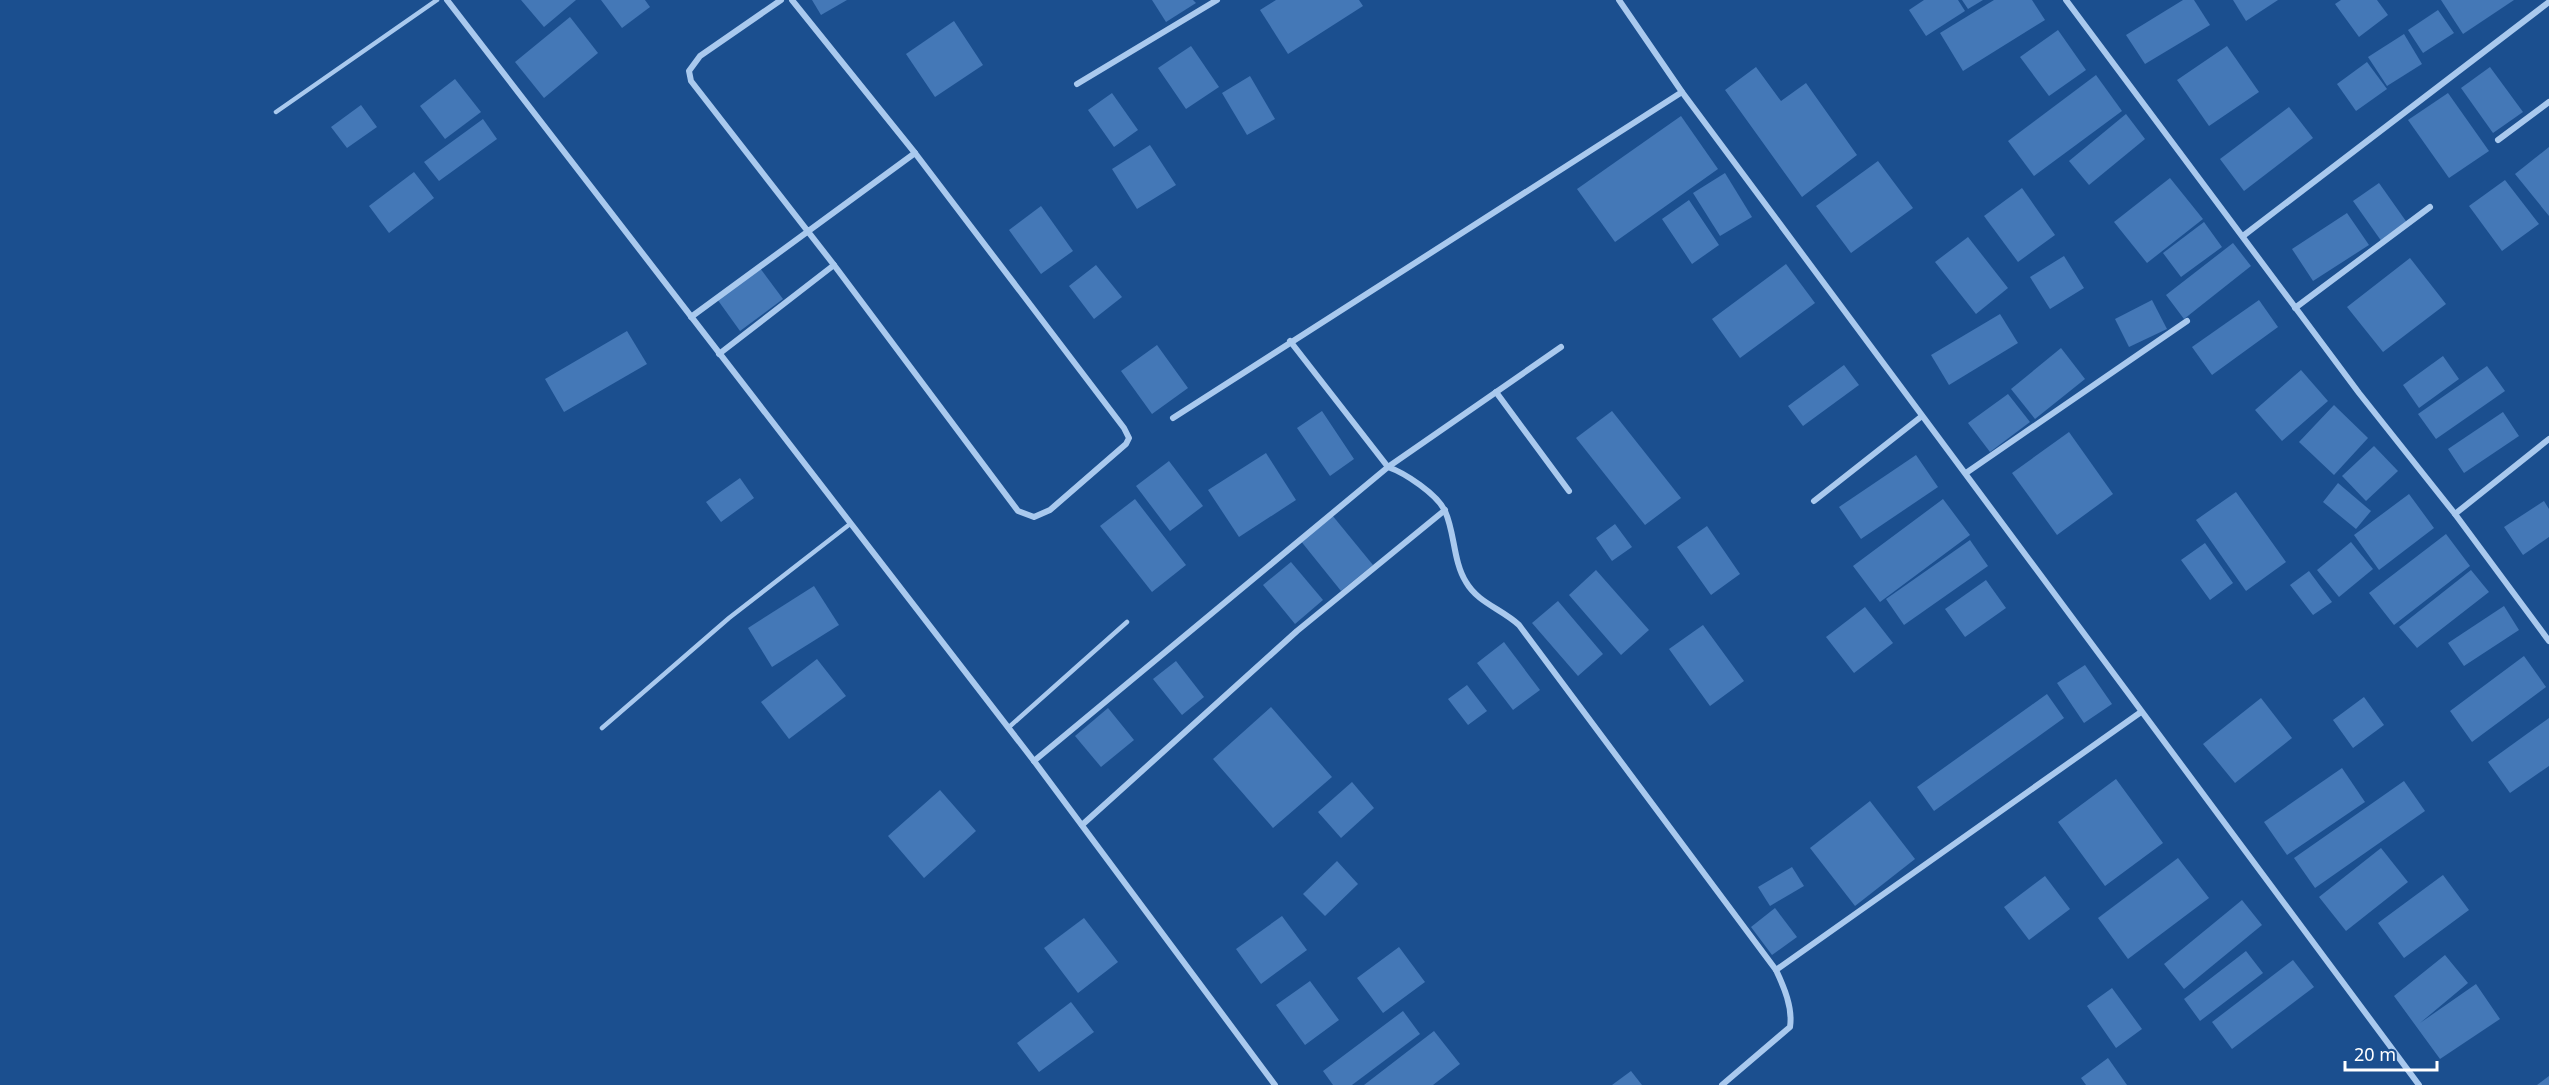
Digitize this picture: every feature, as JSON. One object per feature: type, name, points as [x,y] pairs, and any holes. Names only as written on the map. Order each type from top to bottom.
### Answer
[{"type":"street","points":[[447,0],[1034,761],[1275,1085]]},
{"type":"street","points":[[781,0],[700,56],[689,70],[691,81],[834,265],[1018,511],[1034,517],[1050,510],[1126,444],[1129,438],[1124,428],[915,153],[792,0]]},
{"type":"street","points":[[1077,84],[1217,0]]},
{"type":"street","points":[[1619,0],[1683,92],[2419,1085]]},
{"type":"street","points":[[2066,0],[2359,393],[2455,514],[2549,641]]},
{"type":"street","points":[[2242,236],[2549,2]]},
{"type":"street","points":[[1173,418],[1290,341],[1355,303],[1683,92]]},
{"type":"street","points":[[2498,140],[2549,102]]},
{"type":"street","points":[[691,317],[915,153]]},
{"type":"street","points":[[2295,308],[2430,207]]},
{"type":"street","points":[[719,354],[834,265]]},
{"type":"street","points":[[1966,473],[2187,321]]},
{"type":"street","points":[[1290,341],[1388,467],[1404,472],[1445,510],[1465,581],[1478,598],[1509,616],[1519,625],[1776,970],[1784,988],[1791,1017],[1790,1027],[1722,1085]]},
{"type":"street","points":[[1034,761],[1388,467],[1560,347]]},
{"type":"street","points":[[1496,392],[1569,491]]},
{"type":"street","points":[[1814,501],[1922,416]]},
{"type":"street","points":[[2455,514],[2549,439]]},
{"type":"street","points":[[1082,825],[1297,631],[1445,510]]},
{"type":"street","points":[[1776,970],[2141,712]]},
{"type":"lane","points":[[276,112],[437,0]]},
{"type":"lane","points":[[602,728],[729,618],[850,524]]},
{"type":"lane","points":[[1008,728],[1127,622]]},
{"type":"building","points":[[521,0],[576,0],[544,27]]},
{"type":"building","points":[[601,0],[645,0],[650,7],[622,28]]},
{"type":"building","points":[[812,0],[847,0],[821,15]]},
{"type":"building","points":[[1152,0],[1193,0],[1196,3],[1166,22]]},
{"type":"building","points":[[1276,0],[1359,0],[1363,6],[1288,54],[1260,10]]},
{"type":"building","points":[[1924,0],[1958,0],[1965,11],[1926,36],[1909,10]]},
{"type":"building","points":[[1962,0],[1983,0],[1968,9]]},
{"type":"building","points":[[1994,0],[2032,0],[2045,20],[1963,71],[1940,33]]},
{"type":"building","points":[[2183,0],[2194,0],[2210,25],[2145,64],[2126,35]]},
{"type":"building","points":[[2233,0],[2278,0],[2246,21]]},
{"type":"building","points":[[2341,0],[2377,0],[2388,15],[2359,37],[2335,4]]},
{"type":"building","points":[[2441,0],[2514,0],[2463,34]]},
{"type":"building","points":[[2438,10],[2454,33],[2423,53],[2408,30]]},
{"type":"building","points":[[570,17],[598,53],[544,98],[515,62]]},
{"type":"building","points":[[954,21],[983,65],[935,97],[906,54]]},
{"type":"building","points":[[2058,30],[2086,70],[2049,96],[2020,57]]},
{"type":"building","points":[[2404,34],[2422,64],[2387,86],[2368,57]]},
{"type":"building","points":[[1191,46],[1219,87],[1186,109],[1158,68]]},
{"type":"building","points":[[2227,46],[2259,92],[2209,126],[2177,80]]},
{"type":"building","points":[[2367,62],[2387,89],[2356,111],[2337,84]]},
{"type":"building","points":[[1756,67],[1781,101],[1806,83],[1857,155],[1802,197],[1725,90]]},
{"type":"building","points":[[2490,67],[2523,112],[2493,133],[2461,88]]},
{"type":"building","points":[[2096,75],[2122,111],[2034,176],[2008,141]]},
{"type":"building","points":[[1250,76],[1275,119],[1247,135],[1222,93]]},
{"type":"building","points":[[455,79],[481,112],[445,139],[420,106]]},
{"type":"building","points":[[1112,93],[1138,130],[1114,147],[1088,110]]},
{"type":"building","points":[[2448,93],[2489,151],[2449,178],[2408,120]]},
{"type":"building","points":[[361,105],[377,127],[347,148],[331,127]]},
{"type":"building","points":[[2289,107],[2313,138],[2244,191],[2220,159]]},
{"type":"building","points":[[2126,114],[2145,139],[2089,185],[2069,161]]},
{"type":"building","points":[[1681,116],[1718,169],[1615,242],[1577,189]]},
{"type":"building","points":[[483,119],[497,139],[439,181],[424,162]]},
{"type":"building","points":[[1150,145],[1176,185],[1137,209],[1112,169]]},
{"type":"building","points":[[2549,147],[2549,216],[2515,174]]},
{"type":"building","points":[[1878,161],[1913,208],[1851,253],[1816,206]]},
{"type":"building","points":[[414,172],[434,198],[389,233],[369,206]]},
{"type":"building","points":[[1725,173],[1752,217],[1720,236],[1693,193]]},
{"type":"building","points":[[2170,178],[2203,219],[2147,263],[2114,222]]},
{"type":"building","points":[[2505,180],[2539,224],[2502,251],[2469,206]]},
{"type":"building","points":[[2379,183],[2408,224],[2382,242],[2353,201]]},
{"type":"building","points":[[2022,188],[2055,235],[2018,262],[1984,216]]},
{"type":"building","points":[[1689,200],[1719,245],[1692,264],[1662,219]]},
{"type":"building","points":[[1041,206],[1073,251],[1041,274],[1009,230]]},
{"type":"building","points":[[2347,213],[2369,245],[2313,281],[2292,249]]},
{"type":"building","points":[[2204,222],[2222,247],[2181,277],[2163,253]]},
{"type":"building","points":[[1968,237],[2008,288],[1976,314],[1935,262]]},
{"type":"building","points":[[2233,243],[2251,266],[2184,319],[2166,295]]},
{"type":"building","points":[[2064,256],[2084,288],[2050,309],[2030,277]]},
{"type":"building","points":[[2410,258],[2446,304],[2383,352],[2347,307]]},
{"type":"building","points":[[1786,264],[1815,303],[1740,358],[1712,319]]},
{"type":"building","points":[[1096,265],[1122,297],[1094,319],[1069,286]]},
{"type":"building","points":[[760,268],[783,299],[740,331],[717,299]]},
{"type":"building","points":[[2152,300],[2167,329],[2129,347],[2115,319]]},
{"type":"building","points":[[2259,300],[2278,327],[2212,375],[2192,347]]},
{"type":"building","points":[[2000,314],[2018,343],[1949,385],[1931,355]]},
{"type":"building","points":[[627,331],[647,364],[564,412],[545,379]]},
{"type":"building","points":[[1157,345],[1188,388],[1152,414],[1121,371]]},
{"type":"building","points":[[2061,348],[2085,379],[2035,419],[2011,389]]},
{"type":"building","points":[[2443,356],[2459,379],[2419,408],[2403,385]]},
{"type":"building","points":[[1844,365],[1859,385],[1803,426],[1788,406]]},
{"type":"building","points":[[2487,366],[2505,391],[2436,439],[2418,414]]},
{"type":"building","points":[[2301,370],[2328,401],[2282,441],[2255,410]]},
{"type":"building","points":[[2008,394],[2030,422],[1990,452],[1968,423]]},
{"type":"building","points":[[2334,405],[2368,438],[2334,475],[2299,442]]},
{"type":"building","points":[[1322,411],[1354,459],[1330,476],[1297,428]]},
{"type":"building","points":[[1612,411],[1681,498],[1645,525],[1576,438]]},
{"type":"building","points":[[2503,412],[2519,436],[2464,473],[2448,449]]},
{"type":"building","points":[[2069,432],[2113,494],[2057,535],[2012,473]]},
{"type":"building","points":[[2374,446],[2398,471],[2366,501],[2342,476]]},
{"type":"building","points":[[1266,453],[1296,500],[1239,537],[1208,490]]},
{"type":"building","points":[[1916,455],[1938,487],[1861,539],[1839,507]]},
{"type":"building","points":[[1169,461],[1203,506],[1170,531],[1136,486]]},
{"type":"building","points":[[740,478],[754,498],[721,522],[706,502]]},
{"type":"building","points":[[2338,483],[2371,511],[2356,529],[2323,502]]},
{"type":"building","points":[[2236,492],[2286,562],[2246,591],[2196,520]]},
{"type":"building","points":[[2409,494],[2434,528],[2379,570],[2354,535]]},
{"type":"building","points":[[1135,499],[1186,565],[1152,592],[1100,526]]},
{"type":"building","points":[[1943,499],[1970,535],[1880,602],[1853,566]]},
{"type":"building","points":[[2544,501],[2549,509],[2549,537],[2523,555],[2504,527]]},
{"type":"building","points":[[1332,515],[1373,565],[1341,591],[1300,540]]},
{"type":"building","points":[[1615,524],[1632,547],[1612,561],[1596,538]]},
{"type":"building","points":[[1707,526],[1740,574],[1711,595],[1677,547]]},
{"type":"building","points":[[2446,534],[2470,566],[2394,625],[2369,593]]},
{"type":"building","points":[[1970,540],[1988,566],[1904,625],[1886,599]]},
{"type":"building","points":[[2351,542],[2373,569],[2339,597],[2317,570]]},
{"type":"building","points":[[2205,543],[2233,583],[2210,600],[2181,560]]},
{"type":"building","points":[[1291,562],[1323,600],[1295,624],[1263,585]]},
{"type":"building","points":[[1596,570],[1649,630],[1621,655],[1569,595]]},
{"type":"building","points":[[2471,570],[2489,592],[2417,648],[2399,627]]},
{"type":"building","points":[[2309,571],[2332,602],[2313,615],[2290,585]]},
{"type":"building","points":[[1986,580],[2006,608],[1965,637],[1945,609]]},
{"type":"building","points":[[814,586],[839,625],[772,667],[748,628]]},
{"type":"building","points":[[1558,601],[1603,654],[1578,676],[1532,623]]},
{"type":"building","points":[[2504,606],[2519,630],[2464,666],[2448,643]]},
{"type":"building","points":[[1865,607],[1893,643],[1854,673],[1826,637]]},
{"type":"building","points":[[1703,625],[1744,681],[1710,706],[1669,649]]},
{"type":"building","points":[[1504,642],[1540,690],[1513,710],[1477,663]]},
{"type":"building","points":[[2524,656],[2546,687],[2472,742],[2450,711]]},
{"type":"building","points":[[817,659],[846,696],[789,739],[761,702]]},
{"type":"building","points":[[1176,661],[1204,697],[1182,715],[1153,679]]},
{"type":"building","points":[[2085,665],[2112,704],[2084,723],[2057,683]]},
{"type":"building","points":[[1467,685],[1487,711],[1468,725],[1448,699]]},
{"type":"building","points":[[2047,694],[2064,718],[1934,811],[1917,787]]},
{"type":"building","points":[[2364,697],[2384,725],[2353,748],[2333,720]]},
{"type":"building","points":[[2261,698],[2292,738],[2235,783],[2203,744]]},
{"type":"building","points":[[1271,707],[1332,777],[1273,828],[1213,759]]},
{"type":"building","points":[[1108,708],[1134,740],[1101,767],[1075,736]]},
{"type":"building","points":[[2549,718],[2549,766],[2510,793],[2488,762]]},
{"type":"building","points":[[2342,768],[2365,802],[2287,855],[2264,822]]},
{"type":"building","points":[[2116,779],[2163,843],[2105,886],[2058,822]]},
{"type":"building","points":[[2404,781],[2425,811],[2315,888],[2294,858]]},
{"type":"building","points":[[1352,782],[1374,808],[1341,838],[1318,812]]},
{"type":"building","points":[[940,790],[976,831],[924,878],[888,836]]},
{"type":"building","points":[[1870,801],[1915,859],[1855,906],[1810,848]]},
{"type":"building","points":[[2381,848],[2408,882],[2346,931],[2319,897]]},
{"type":"building","points":[[2178,858],[2209,898],[2128,959],[2098,918]]},
{"type":"building","points":[[1337,861],[1358,884],[1325,916],[1303,894]]},
{"type":"building","points":[[1792,867],[1804,886],[1770,906],[1758,887]]},
{"type":"building","points":[[2443,875],[2469,910],[2404,958],[2378,923]]},
{"type":"building","points":[[2045,876],[2070,909],[2029,940],[2004,907]]},
{"type":"building","points":[[2242,900],[2262,925],[2184,989],[2164,964]]},
{"type":"building","points":[[1775,908],[1797,937],[1772,955],[1751,927]]},
{"type":"building","points":[[1282,916],[1307,950],[1261,984],[1236,949]]},
{"type":"building","points":[[1084,918],[1118,962],[1078,993],[1044,948]]},
{"type":"building","points":[[1399,947],[1425,982],[1383,1013],[1357,978]]},
{"type":"building","points":[[2246,951],[2263,973],[2200,1021],[2184,999]]},
{"type":"building","points":[[2445,955],[2468,983],[2420,1023],[2476,984],[2500,1019],[2440,1059],[2394,996]]},
{"type":"building","points":[[2293,960],[2314,987],[2232,1049],[2212,1022]]},
{"type":"building","points":[[1310,981],[1339,1020],[1305,1045],[1276,1005]]},
{"type":"building","points":[[2112,988],[2142,1029],[2116,1048],[2087,1006]]},
{"type":"building","points":[[1071,1002],[1094,1032],[1039,1072],[1017,1043]]},
{"type":"building","points":[[1403,1011],[1420,1034],[1352,1085],[1333,1085],[1323,1071]]},
{"type":"building","points":[[1434,1031],[1460,1064],[1433,1085],[1364,1085]]},
{"type":"building","points":[[2108,1058],[2127,1085],[2086,1085],[2081,1078]]},
{"type":"building","points":[[1631,1071],[1642,1085],[1612,1085]]},
{"type":"building","points":[[2549,1076],[2549,1085],[2537,1085]]}]
